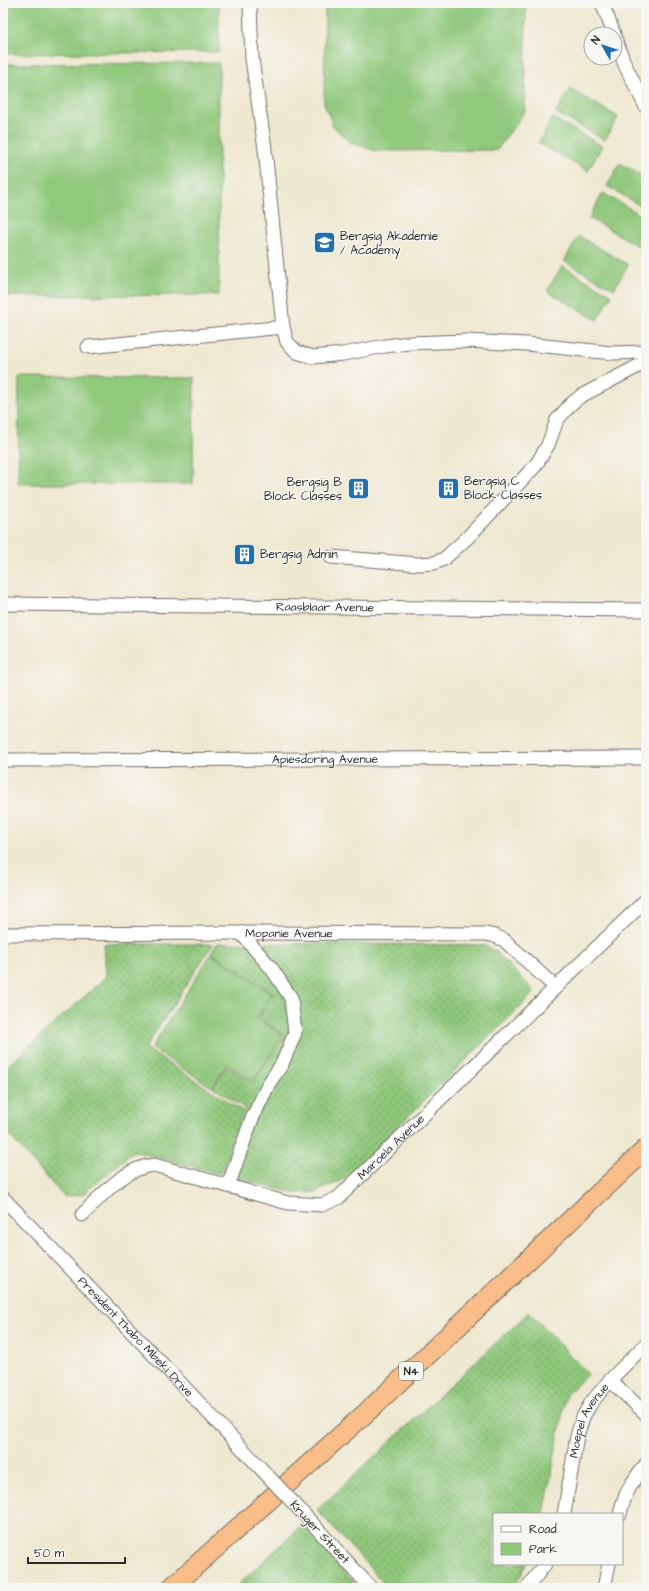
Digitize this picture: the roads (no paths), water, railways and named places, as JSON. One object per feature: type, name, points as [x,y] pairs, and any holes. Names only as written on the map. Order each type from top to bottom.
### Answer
[{"type":"highway","name":"N4","points":[[171,1588],[367,1412],[646,1149]]},
{"type":"street","points":[[250,3],[252,59],[265,149],[283,327],[287,342],[297,352],[313,357],[344,354],[410,343],[466,341],[528,344],[612,353],[646,352]]},
{"type":"street","points":[[602,3],[611,26]]},
{"type":"street","points":[[623,60],[646,108]]},
{"type":"street","points":[[88,347],[283,327]]},
{"type":"street","points":[[331,557],[419,564],[434,563],[444,559],[467,538],[536,466],[543,456],[557,420],[571,404],[581,396],[646,362]]},
{"type":"street","name":"Raasblaar Avenue","points":[[3,604],[646,610]]},
{"type":"street","name":"Apiesdoring Avenue","points":[[3,760],[646,758]]},
{"type":"street","name":"Maroela Avenue","points":[[82,1215],[122,1176],[144,1166],[154,1165],[288,1203],[322,1206],[338,1198],[646,900]]},
{"type":"street","points":[[228,1186],[251,1121],[269,1083],[282,1064],[295,1033],[291,998],[272,969],[241,933]]},
{"type":"street","name":"Mopanie Avenue","points":[[3,934],[486,934],[496,936],[511,946],[555,987]]},
{"type":"street","name":"President Thabo Mbeki Drive","points":[[3,1198],[268,1476]]},
{"type":"street","name":"Moepel Avenue","points":[[564,1513],[580,1423],[591,1403],[610,1380],[646,1344]]},
{"type":"street","points":[[610,1380],[646,1414]]},
{"type":"street","points":[[620,1513],[623,1501],[629,1488],[646,1464]]},
{"type":"street","name":"Kruger Street","points":[[268,1476],[371,1588]]},
{"type":"street","points":[[527,1588],[544,1565]]},
{"type":"street","points":[[604,1588],[609,1565]]},
{"type":"place","name":"Bergsig Akademie / Academy","points":[[324,243]]},
{"type":"place","name":"Bergsig C Block Classes","points":[[449,488]]},
{"type":"place","name":"Bergsig B Block Classes","points":[[358,489]]},
{"type":"place","name":"Bergsig Admin","points":[[244,554]]}]
